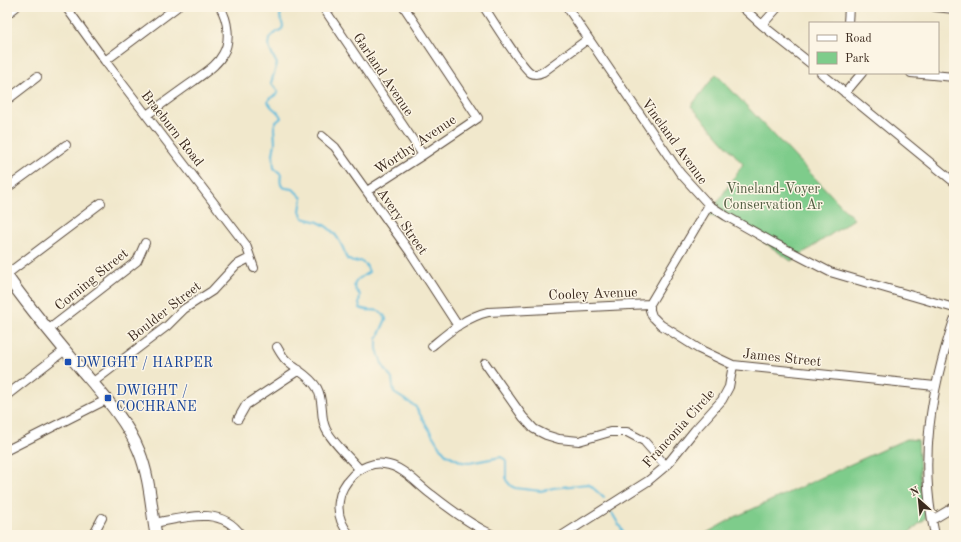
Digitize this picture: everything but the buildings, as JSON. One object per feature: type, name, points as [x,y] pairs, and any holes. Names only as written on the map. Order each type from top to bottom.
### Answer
[{"type":"main road","points":[[7,275],[32,311],[126,426],[140,454],[149,488],[156,535]]},
{"type":"street","points":[[7,14],[16,7]]},
{"type":"street","name":"Braeburn Road","points":[[66,7],[105,61],[246,245],[254,268]]},
{"type":"street","points":[[105,61],[177,7]]},
{"type":"street","points":[[147,115],[213,66],[223,56],[227,45],[227,35],[226,20],[220,7]]},
{"type":"street","name":"Garland Avenue","points":[[323,7],[423,155]]},
{"type":"street","name":"Worthy Avenue","points":[[367,191],[478,118],[404,7]]},
{"type":"street","points":[[484,7],[531,73],[536,74],[543,72],[588,39]]},
{"type":"street","name":"Vineland Avenue","points":[[567,7],[680,173],[709,205],[772,242],[830,272],[954,308]]},
{"type":"street","points":[[742,7],[809,62]]},
{"type":"street","points":[[762,25],[778,7]]},
{"type":"street","points":[[848,22],[849,7]]},
{"type":"street","points":[[935,7],[954,9]]},
{"type":"street","points":[[823,74],[954,182]]},
{"type":"street","points":[[845,93],[861,74]]},
{"type":"street","points":[[922,74],[954,77]]},
{"type":"street","points":[[7,100],[37,77]]},
{"type":"street","name":"Avery Street","points":[[322,136],[336,147],[410,252],[458,326]]},
{"type":"street","points":[[7,188],[66,144]]},
{"type":"street","points":[[7,275],[101,203]]},
{"type":"street","name":"Cooley Avenue","points":[[432,346],[458,326],[478,314],[491,311],[650,304],[709,205]]},
{"type":"street","name":"Corning Street","points":[[48,330],[137,261],[145,243]]},
{"type":"street","name":"Boulder Street","points":[[92,383],[167,326],[184,309],[212,291],[236,265],[250,258]]},
{"type":"street","name":"James Street","points":[[650,304],[652,316],[661,325],[699,349],[733,365],[935,386]]},
{"type":"street","points":[[936,535],[932,520],[928,482],[927,449],[929,422],[935,386],[944,350],[954,320]]},
{"type":"street","points":[[277,348],[288,362],[309,378],[318,389],[321,398],[324,426],[327,432],[360,470]]},
{"type":"street","points":[[7,395],[65,350]]},
{"type":"street","points":[[485,363],[531,427],[542,434],[559,439],[579,441],[610,432],[627,432],[644,441],[666,466]]},
{"type":"street","name":"Franconia Circle","points":[[563,535],[648,481],[666,466],[722,400],[729,387],[733,365]]},
{"type":"street","points":[[238,419],[246,405],[299,370]]},
{"type":"street","points":[[7,450],[106,400]]},
{"type":"street","points":[[350,535],[345,530],[340,519],[338,509],[339,500],[345,485],[354,474],[360,470],[380,464],[397,468],[452,510],[476,526],[494,535]]},
{"type":"street","points":[[932,520],[954,507]]},
{"type":"street","points":[[154,523],[195,516],[212,516],[224,519],[236,528],[241,535]]},
{"type":"street","points":[[93,535],[102,518]]},
{"type":"green space","name":"Vineland-Voyer Conservation Ar","points":[[716,74],[854,219],[791,261],[747,230],[709,215],[743,164],[691,106]]},
{"type":"green space","points":[[906,439],[918,440],[921,491],[926,518],[906,535],[703,535],[735,517]]},
{"type":"waterway","points":[[282,7],[280,17],[283,26],[282,29],[271,36],[269,44],[270,50],[277,64],[271,83],[278,92],[268,101],[281,118],[275,123],[274,128],[274,168],[281,174],[280,182],[282,186],[293,189],[302,198],[300,211],[303,218],[318,222],[329,228],[343,247],[347,259],[353,262],[360,261],[366,265],[369,272],[357,280],[354,285],[360,295],[360,308],[364,310],[381,312],[386,319],[377,339],[377,349],[382,364],[392,379],[394,393],[415,406],[439,446],[446,454],[462,462],[469,463],[501,457],[506,460],[506,480],[515,488],[541,491],[587,484],[604,498]]},
{"type":"waterway","points":[[612,513],[626,535]]},
{"type":"place","name":"DWIGHT / HARPER","points":[[68,362]]},
{"type":"place","name":"DWIGHT / COCHRANE","points":[[108,398]]}]
